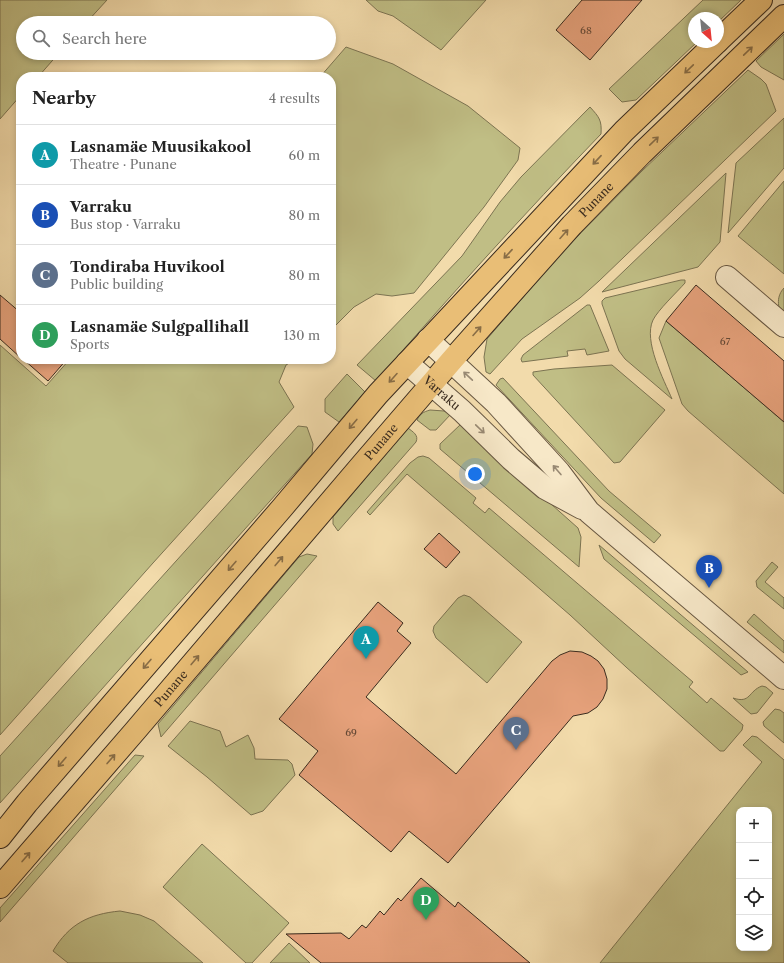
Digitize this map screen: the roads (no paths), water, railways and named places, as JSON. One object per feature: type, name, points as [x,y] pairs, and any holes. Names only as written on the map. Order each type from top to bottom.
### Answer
[{"type":"main road","points":[[724,34],[760,0]]},
{"type":"main road","name":"Punane","points":[[0,886],[136,731],[306,528],[572,225],[642,152],[784,16]]},
{"type":"main road","points":[[0,837],[27,803],[407,363],[624,131],[710,48]]},
{"type":"main road","points":[[0,827],[27,803]]},
{"type":"street","points":[[727,277],[784,326]]},
{"type":"street","name":"Varraku","points":[[428,340],[452,360],[496,403],[559,472],[590,512],[784,678]]},
{"type":"street","name":"Varraku","points":[[407,363],[462,411],[511,459],[545,488],[590,512]]},
{"type":"place","name":"Varraku","points":[[709,588]]},
{"type":"place","name":"Lasnamäe Muusikakool","points":[[366,659]]},
{"type":"place","name":"Tondiraba Huvikool","points":[[516,750]]},
{"type":"place","name":"Lasnamäe Sulgpallihall","points":[[426,920]]}]
